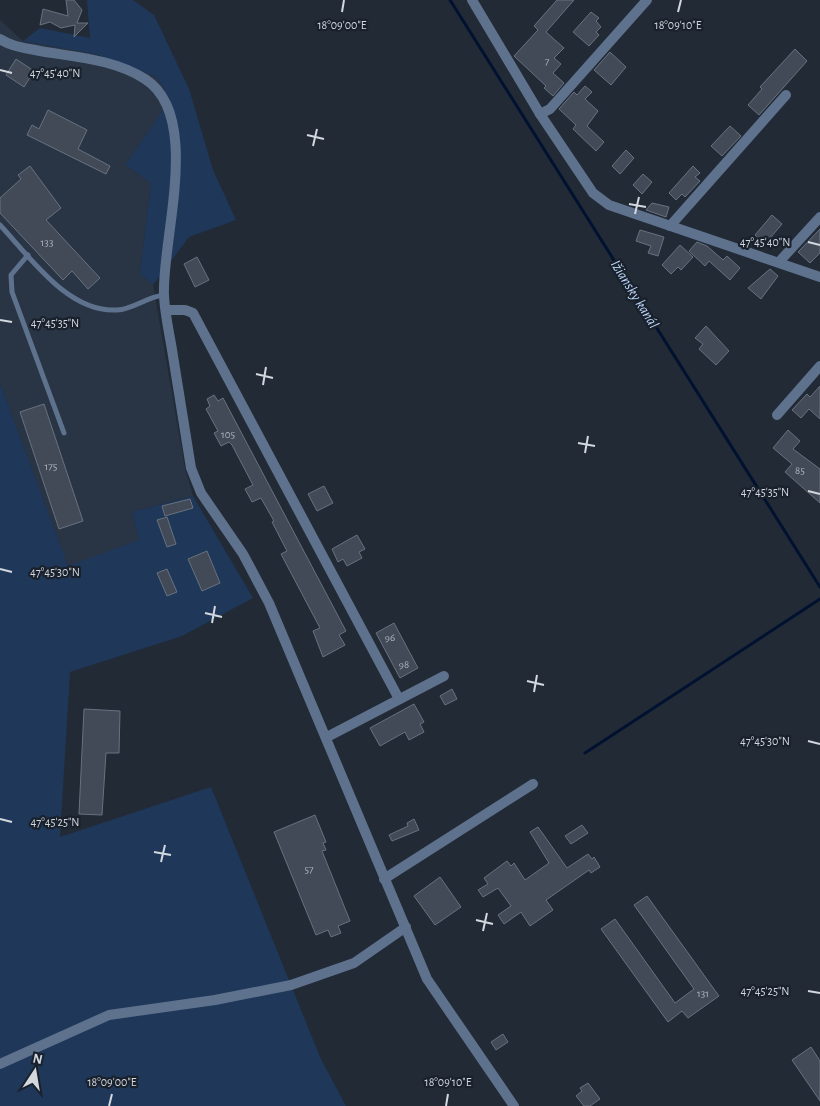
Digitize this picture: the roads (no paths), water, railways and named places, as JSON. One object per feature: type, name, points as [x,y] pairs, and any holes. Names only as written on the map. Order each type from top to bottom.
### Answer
[{"type":"street","points":[[472,0],[540,114],[593,193],[609,205],[820,277]]},
{"type":"street","points":[[540,114],[550,109],[647,0]]},
{"type":"street","points":[[0,39],[15,47],[100,61],[145,78],[157,88],[169,112],[175,142],[176,185],[164,295],[192,468],[202,493],[242,554],[269,603],[327,737],[384,879],[428,979],[514,1106]]},
{"type":"street","points":[[670,226],[786,95]]},
{"type":"street","points":[[779,262],[820,217]]},
{"type":"street","points":[[166,310],[185,310],[193,313],[399,699]]},
{"type":"street","points":[[777,415],[820,366]]},
{"type":"street","points":[[327,737],[444,676]]},
{"type":"street","points":[[384,879],[532,784]]},
{"type":"street","points":[[0,1064],[110,1015],[215,1000],[291,985],[354,963],[406,927]]},
{"type":"lane","points":[[0,225],[71,298],[96,308],[118,310],[132,307],[149,298],[164,295]]},
{"type":"lane","points":[[28,255],[11,275],[12,292],[64,433]]},
{"type":"waterway","name":"Ižiansky kanál","points":[[450,0],[820,587]]},
{"type":"waterway","points":[[585,753],[820,599]]}]
